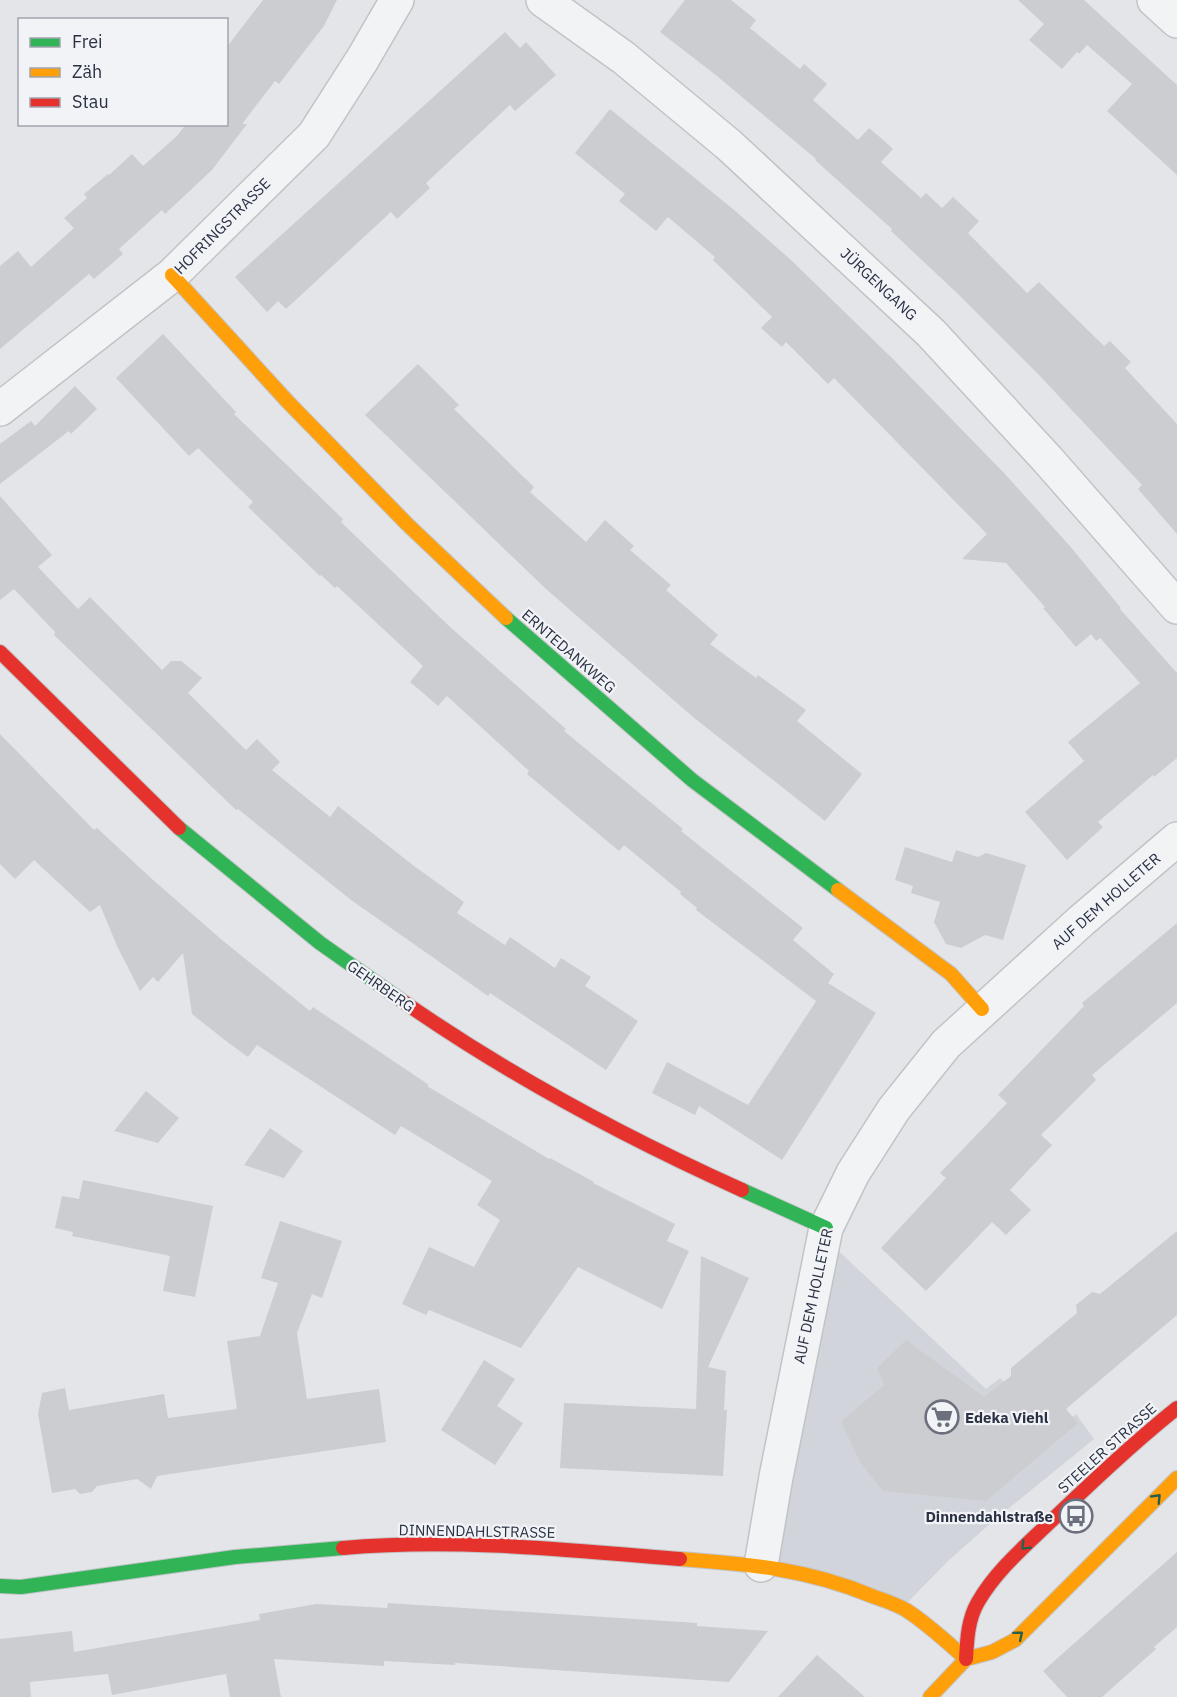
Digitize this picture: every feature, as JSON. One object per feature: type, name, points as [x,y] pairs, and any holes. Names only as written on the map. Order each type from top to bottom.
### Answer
[{"type":"street","name":"HOFRINGSTRASSE","points":[[0,410],[172,275],[314,135],[397,0]]},
{"type":"street","name":"JÜRGENGANG","points":[[543,0],[624,58],[729,145],[923,325],[1048,460],[1177,607]]},
{"type":"street","points":[[1154,0],[1177,21]]},
{"type":"street","name":"ERNTEDANKWEG","points":[[172,275],[288,402],[407,524],[523,634],[692,780],[951,974],[982,1009]]},
{"type":"street","name":"GEHRBERG","points":[[0,652],[168,819],[320,943],[460,1041],[537,1087],[656,1152],[826,1228]]},
{"type":"street","name":"AUF DEM HOLLETER","points":[[761,1565],[826,1228],[853,1173],[894,1109],[946,1044],[982,1009],[1177,839]]},
{"type":"street","name":"STEELER STRASSE","points":[[966,1659],[969,1621],[978,1601],[992,1583],[1016,1555],[1102,1471],[1135,1440],[1177,1408]]},
{"type":"street","points":[[930,1697],[966,1659],[992,1652],[1015,1640],[1177,1478]]},
{"type":"street","name":"DINNENDAHLSTRASSE","points":[[0,1586],[21,1587],[235,1557],[365,1546],[503,1545],[761,1565],[808,1574],[854,1588],[904,1609],[929,1626],[966,1659]]},
{"type":"shaded area","points":[[830,1243],[986,1389],[1000,1378],[1051,1434],[1076,1414],[1094,1439],[992,1522],[947,1562],[906,1604],[765,1562]]},
{"type":"building","points":[[263,0],[337,0],[324,26],[279,84],[275,81],[242,124],[247,124],[212,170],[165,214],[162,210],[119,249],[123,254],[94,279],[89,274],[0,349],[0,266],[18,251],[31,267],[74,228],[64,218],[87,198],[84,194],[132,154],[143,166],[177,136],[184,126],[228,126],[228,45]]},
{"type":"building","points":[[685,0],[731,0],[756,20],[750,28],[800,69],[804,64],[827,84],[813,100],[858,140],[869,128],[881,138],[893,149],[881,162],[921,198],[926,193],[942,208],[953,197],[979,221],[968,233],[1027,293],[1039,282],[1104,346],[1110,341],[1131,362],[1125,368],[1177,424],[1177,534],[1138,489],[1142,485],[1039,375],[891,231],[892,229],[816,159],[717,76],[660,32]]},
{"type":"building","points":[[1018,0],[1084,0],[1177,85],[1177,175],[1107,111],[1132,84],[1087,45],[1079,54],[1077,52],[1062,69],[1029,40],[1044,24]]},
{"type":"building","points":[[505,32],[520,48],[526,42],[556,75],[515,111],[510,105],[426,183],[430,188],[397,219],[391,212],[286,309],[278,301],[267,312],[235,277]]},
{"type":"building","points":[[610,109],[733,209],[791,260],[894,360],[1005,474],[1069,545],[1120,609],[1177,673],[1177,758],[1154,777],[1153,775],[1098,822],[1103,827],[1067,860],[1025,812],[1084,761],[1068,742],[1140,683],[1100,638],[1096,641],[1091,634],[1076,647],[1006,563],[962,559],[987,534],[834,378],[828,384],[786,342],[782,347],[761,328],[772,317],[713,260],[715,257],[668,217],[656,231],[619,201],[625,194],[575,153]]},
{"type":"building","points":[[163,334],[236,412],[234,414],[449,626],[566,729],[564,731],[683,829],[681,831],[803,928],[793,940],[834,974],[816,1001],[696,910],[697,908],[680,894],[681,892],[624,845],[619,851],[527,774],[529,771],[447,696],[438,706],[410,682],[423,666],[337,586],[335,588],[320,576],[248,507],[253,502],[198,448],[189,456],[116,378]]},
{"type":"building","points":[[418,364],[459,405],[454,409],[534,487],[530,492],[586,542],[605,520],[634,546],[630,550],[671,585],[666,590],[718,635],[710,644],[756,678],[758,675],[806,710],[797,721],[862,774],[825,821],[693,717],[546,589],[365,415]]},
{"type":"building","points":[[75,386],[97,409],[71,434],[69,431],[0,484],[0,444],[31,421],[35,426]]},
{"type":"building","points":[[0,496],[52,555],[38,567],[78,609],[90,597],[162,670],[171,661],[181,661],[202,678],[188,693],[246,750],[257,739],[280,762],[272,770],[330,817],[338,806],[464,902],[457,913],[505,945],[510,937],[555,968],[561,958],[591,977],[585,986],[638,1021],[606,1070],[490,993],[488,996],[351,900],[238,809],[236,810],[54,635],[55,632],[14,589],[0,600]]},
{"type":"building","points":[[0,734],[94,830],[97,828],[222,940],[310,1011],[313,1007],[429,1085],[427,1086],[549,1159],[675,1224],[667,1241],[689,1251],[662,1309],[578,1267],[521,1348],[429,1310],[426,1315],[402,1304],[429,1247],[474,1267],[500,1220],[477,1205],[492,1181],[401,1126],[395,1135],[257,1045],[248,1057],[226,1041],[192,1014],[183,953],[158,982],[153,977],[140,991],[117,946],[100,905],[90,912],[34,860],[15,879],[0,864]]},
{"type":"building","points":[[905,847],[952,862],[956,850],[978,857],[986,853],[1026,865],[1003,940],[985,935],[961,948],[946,944],[934,922],[940,902],[911,893],[913,886],[895,880]]},
{"type":"building","points":[[1177,923],[1177,1003],[1092,1075],[1096,1080],[1041,1135],[1052,1145],[1010,1190],[1031,1210],[1006,1235],[992,1222],[926,1291],[881,1248],[946,1178],[940,1173],[1007,1103],[998,1095],[1084,1006],[1082,1003]]},
{"type":"building","points":[[828,983],[876,1013],[782,1160],[699,1106],[695,1115],[652,1093],[667,1062],[748,1105]]},
{"type":"building","points":[[146,1091],[179,1118],[158,1143],[114,1131]]},
{"type":"building","points":[[270,1128],[303,1151],[284,1178],[244,1165]]},
{"type":"building","points":[[83,1180],[213,1206],[195,1297],[163,1291],[170,1256],[72,1236],[73,1232],[55,1228],[62,1196],[79,1199]]},
{"type":"building","points":[[280,1221],[342,1241],[322,1298],[312,1294],[297,1333],[307,1399],[379,1389],[386,1442],[157,1476],[151,1489],[137,1479],[97,1486],[92,1492],[80,1494],[75,1489],[52,1493],[38,1414],[42,1393],[65,1388],[69,1410],[164,1394],[168,1418],[237,1409],[227,1341],[260,1336],[278,1283],[261,1278]]},
{"type":"building","name":"Edeka Viehl","points":[[1177,1231],[1177,1315],[1066,1409],[1078,1423],[986,1501],[883,1491],[860,1462],[841,1422],[884,1385],[877,1368],[906,1340],[984,1397],[1011,1376],[1011,1368],[1077,1313],[1076,1305],[1092,1292],[1100,1294]]},
{"type":"building","points":[[701,1256],[749,1278],[708,1367],[726,1371],[724,1410],[727,1410],[723,1476],[560,1468],[564,1403],[696,1409]]},
{"type":"building","points":[[484,1360],[515,1379],[497,1406],[523,1423],[495,1465],[441,1430]]},
{"type":"building","points":[[1177,1552],[1177,1627],[1102,1697],[1067,1697],[1043,1671]]},
{"type":"building","points":[[388,1603],[697,1623],[697,1626],[768,1631],[729,1682],[455,1663],[455,1665],[384,1661],[384,1666],[274,1659],[281,1697],[230,1697],[226,1674],[112,1695],[108,1674],[30,1682],[31,1697],[0,1697],[0,1639],[72,1631],[74,1652],[260,1620],[259,1614],[316,1604],[387,1608]]},
{"type":"building","points":[[817,1655],[865,1697],[778,1697]]},
{"type":"traffic: fast","points":[[506,618],[692,780],[838,890]]},
{"type":"traffic: fast","points":[[179,828],[320,943],[401,1000]]},
{"type":"traffic: fast","points":[[742,1190],[826,1228]]},
{"type":"traffic: fast","points":[[0,1586],[21,1587],[235,1557],[343,1548]]},
{"type":"traffic: slow","points":[[172,275],[288,402],[407,524],[506,618]]},
{"type":"traffic: slow","points":[[838,890],[951,974],[982,1009]]},
{"type":"traffic: slow","points":[[930,1697],[966,1659],[992,1652],[1015,1640],[1177,1478]]},
{"type":"traffic: slow","points":[[680,1559],[778,1569],[848,1587],[906,1610],[930,1627],[966,1659]]},
{"type":"traffic: jam","points":[[0,652],[179,828]]},
{"type":"traffic: jam","points":[[401,1000],[483,1054],[567,1103],[653,1148],[742,1190]]},
{"type":"traffic: jam","points":[[966,1659],[972,1615],[985,1591],[1001,1570],[1095,1479],[1177,1408]]},
{"type":"traffic: jam","points":[[343,1548],[427,1544],[470,1545],[680,1559]]},
{"type":"place","name":"Edeka Viehl","points":[[942,1417]]},
{"type":"place","name":"Dinnendahlstraße","points":[[1076,1516]]}]
